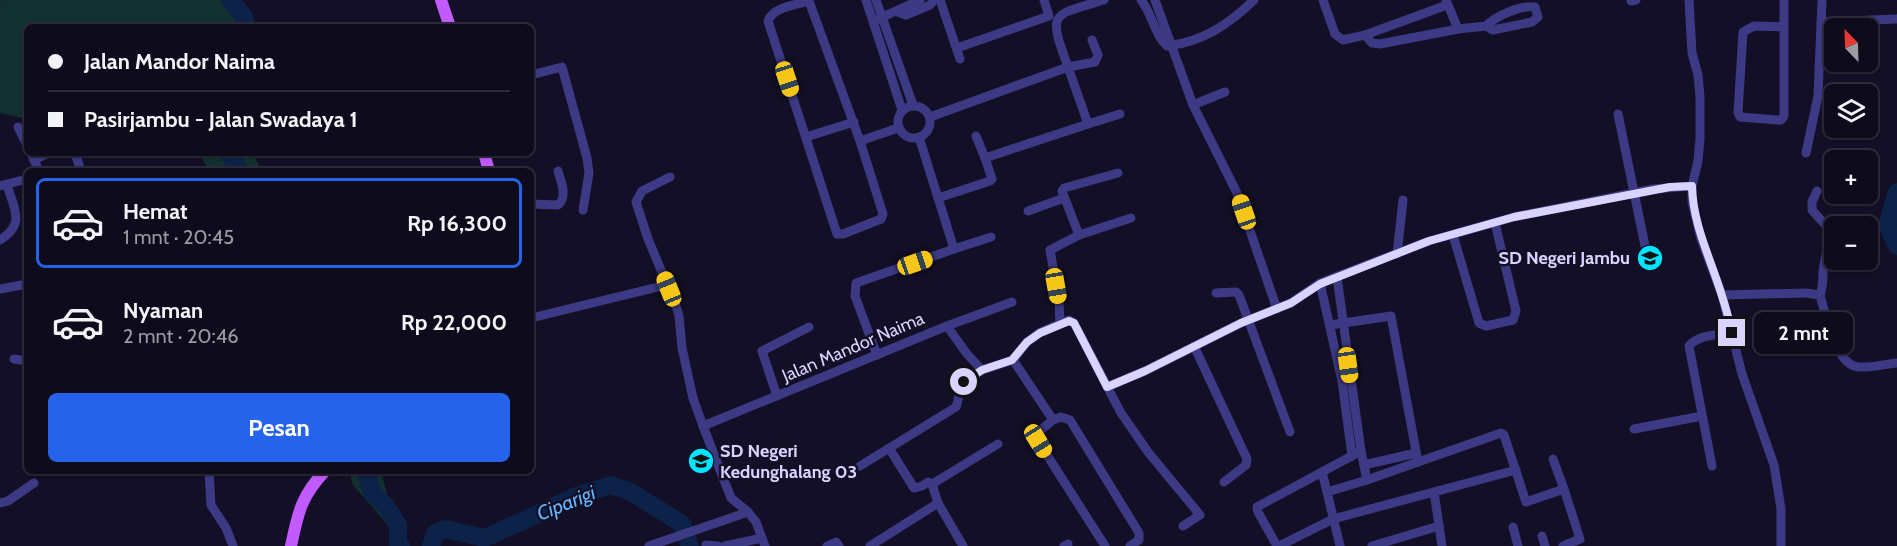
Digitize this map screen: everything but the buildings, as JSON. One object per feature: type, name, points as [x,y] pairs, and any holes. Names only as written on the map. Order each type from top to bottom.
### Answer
[{"type":"main road","points":[[441,0],[449,24]]},
{"type":"main road","points":[[291,546],[300,506],[312,484],[322,474]]},
{"type":"street","points":[[811,0],[854,122],[884,214],[881,219],[843,234],[837,234],[768,21],[777,10],[811,0]]},
{"type":"street","points":[[866,0],[877,19],[913,105]]},
{"type":"street","points":[[876,0],[877,19],[902,110]]},
{"type":"street","points":[[877,19],[920,0]]},
{"type":"street","points":[[897,12],[906,15],[930,5],[934,0]]},
{"type":"street","points":[[940,0],[960,59]]},
{"type":"street","points":[[957,48],[1049,16],[1044,0]]},
{"type":"street","points":[[1088,123],[1055,28],[1065,11],[1104,0]]},
{"type":"street","points":[[1141,0],[1162,41],[1167,46],[1212,33],[1234,20],[1254,0]]},
{"type":"street","points":[[1155,0],[1193,105],[1238,193],[1277,309]]},
{"type":"street","points":[[1323,0],[1335,34],[1343,40],[1365,35],[1447,2],[1458,29]]},
{"type":"street","points":[[1689,0],[1692,53],[1698,75],[1700,97],[1698,161],[1692,186],[1692,202],[1701,238],[1722,295],[1742,374],[1774,465],[1781,509],[1780,546]]},
{"type":"street","points":[[1784,0],[1784,27],[1784,116],[1781,120],[1740,117],[1738,112],[1743,32],[1754,26],[1784,27]]},
{"type":"street","points":[[1806,153],[1818,96],[1822,0]]},
{"type":"street","points":[[1365,35],[1372,44],[1380,44],[1458,29],[1486,26],[1493,30],[1532,22],[1538,17],[1535,6],[1528,6],[1492,20],[1486,26]]},
{"type":"street","points":[[1821,22],[1897,19]]},
{"type":"street","points":[[930,117],[1068,67],[1095,62],[1098,55],[1092,40]]},
{"type":"street","points":[[534,74],[562,68],[587,158],[589,172],[583,210]]},
{"type":"street","points":[[1193,105],[1225,92]]},
{"type":"street","points":[[918,105],[930,117],[929,129],[923,136],[907,137],[898,128],[899,115],[902,110],[918,105]]},
{"type":"street","points":[[985,159],[1119,114]]},
{"type":"street","points":[[1618,114],[1645,246]]},
{"type":"street","points":[[806,137],[854,122]]},
{"type":"street","points":[[18,127],[24,139]]},
{"type":"street","points":[[860,141],[898,128]]},
{"type":"street","points":[[938,198],[992,179],[976,136]]},
{"type":"street","points":[[919,137],[954,249]]},
{"type":"street","points":[[534,204],[558,205],[562,201],[564,194],[558,171]]},
{"type":"street","points":[[1079,235],[1062,191],[1064,188],[1118,173]]},
{"type":"street","points":[[670,177],[642,191],[636,202],[648,239],[673,296],[679,316],[682,348],[693,398],[703,426],[731,498],[756,522],[764,542],[725,546]]},
{"type":"street","points":[[0,240],[14,231],[16,224],[14,207],[3,185],[24,180]]},
{"type":"street","points":[[1107,387],[1249,320],[1291,303],[1320,284],[1429,241],[1495,223],[1653,189],[1692,186]]},
{"type":"street","points":[[1817,190],[1812,202],[1812,210],[1829,229],[1829,246],[1823,273],[1824,285],[1820,295],[1838,351],[1849,364],[1858,368],[1897,363]]},
{"type":"street","points":[[1029,211],[1064,198]]},
{"type":"street","points":[[1397,254],[1403,200]]},
{"type":"street","points":[[1060,323],[1059,302],[1050,250],[1079,235],[1131,218]]},
{"type":"street","points":[[1453,235],[1479,323],[1486,326],[1513,320],[1516,311],[1495,223]]},
{"type":"street","points":[[878,355],[855,296],[856,283],[991,237]]},
{"type":"street","points":[[1337,277],[1356,454]]},
{"type":"street","points":[[0,286],[24,284]]},
{"type":"street","points":[[1320,284],[1356,454],[1364,465],[1367,480]]},
{"type":"street","points":[[534,317],[658,287],[669,289]]},
{"type":"street","points":[[1216,293],[1236,292],[1239,295],[1290,432]]},
{"type":"street","points":[[1722,295],[1806,293],[1820,295]]},
{"type":"street","points":[[947,326],[1012,302]]},
{"type":"street","points":[[1330,325],[1388,315],[1393,318],[1417,457]]},
{"type":"street","points":[[860,466],[957,407],[960,387],[964,382],[980,371],[1012,360],[1027,342],[1040,333],[1069,321],[1074,323],[1121,413],[1148,452],[1199,512],[1199,517],[1183,526]]},
{"type":"street","name":"Jalan Mandor Naima","points":[[703,426],[947,326],[980,371]]},
{"type":"street","points":[[777,396],[762,351],[810,327]]},
{"type":"street","points":[[1712,466],[1689,346],[1703,337],[1732,333]]},
{"type":"street","points":[[1194,346],[1247,459],[1246,465],[1224,482]]},
{"type":"street","points":[[14,359],[24,361]]},
{"type":"street","points":[[1012,360],[1053,420]]},
{"type":"street","points":[[1634,429],[1702,416]]},
{"type":"street","points":[[1105,546],[1038,441],[1037,433],[1053,420],[1061,417],[1070,420],[1114,490],[1139,533],[1139,540],[1130,546]]},
{"type":"street","points":[[1364,465],[1417,457],[1500,433],[1507,440],[1526,502],[1564,489]]},
{"type":"street","points":[[889,448],[914,488],[928,482],[932,484],[998,444]]},
{"type":"street","points":[[1356,454],[1257,507],[1278,546],[1333,519],[1516,470]]},
{"type":"street","points":[[1327,492],[1367,480],[1417,457]]},
{"type":"street","points":[[1553,459],[1580,539],[1563,546]]},
{"type":"street","points":[[1322,472],[1340,546]]},
{"type":"street","points":[[209,474],[211,505],[226,528],[233,546]]},
{"type":"street","points":[[0,503],[8,501],[34,483]]},
{"type":"street","points":[[932,484],[938,503],[963,546]]},
{"type":"street","points":[[1434,492],[1442,546]]},
{"type":"street","points":[[870,546],[938,503]]},
{"type":"street","points":[[651,545],[748,512]]},
{"type":"street","points":[[1372,546],[1439,526]]},
{"type":"street","points":[[1513,527],[1518,546]]},
{"type":"street","points":[[1542,536],[1545,546]]},
{"type":"street","points":[[827,546],[836,542],[839,546]]},
{"type":"street","points":[[706,545],[718,546]]},
{"type":"green space","points":[[242,0],[252,14],[255,24],[24,24],[24,118],[0,113],[0,1]]},
{"type":"green space","points":[[201,156],[254,156],[260,168],[207,168]]},
{"type":"green space","points":[[350,474],[382,474],[398,537],[353,485]]},
{"type":"waterway","name":"Ciparigi","points":[[230,0],[244,17],[245,24]]},
{"type":"waterway","name":"Ciparigi","points":[[230,156],[238,168]]},
{"type":"waterway","points":[[1897,192],[1887,225],[1897,246]]},
{"type":"waterway","name":"Ciparigi","points":[[367,474],[372,493],[386,506],[398,525],[398,544],[401,546]]},
{"type":"waterway","name":"Ciparigi","points":[[431,546],[435,533],[445,529],[485,538],[579,495],[611,485],[631,492],[682,524],[690,546]]},
{"type":"place","name":"SD Negeri Jambu","points":[[1650,258]]},
{"type":"place","name":"SD Negeri Kedunghalang 03","points":[[701,461]]},
{"type":"route","points":[[964,382],[982,370],[1012,360],[1027,342],[1040,333],[1069,321],[1074,323],[1107,387],[1145,371],[1241,323],[1291,303],[1311,288],[1429,241],[1514,217],[1653,189],[1684,186],[1692,186],[1692,202],[1701,238],[1722,295],[1732,333]]}]
